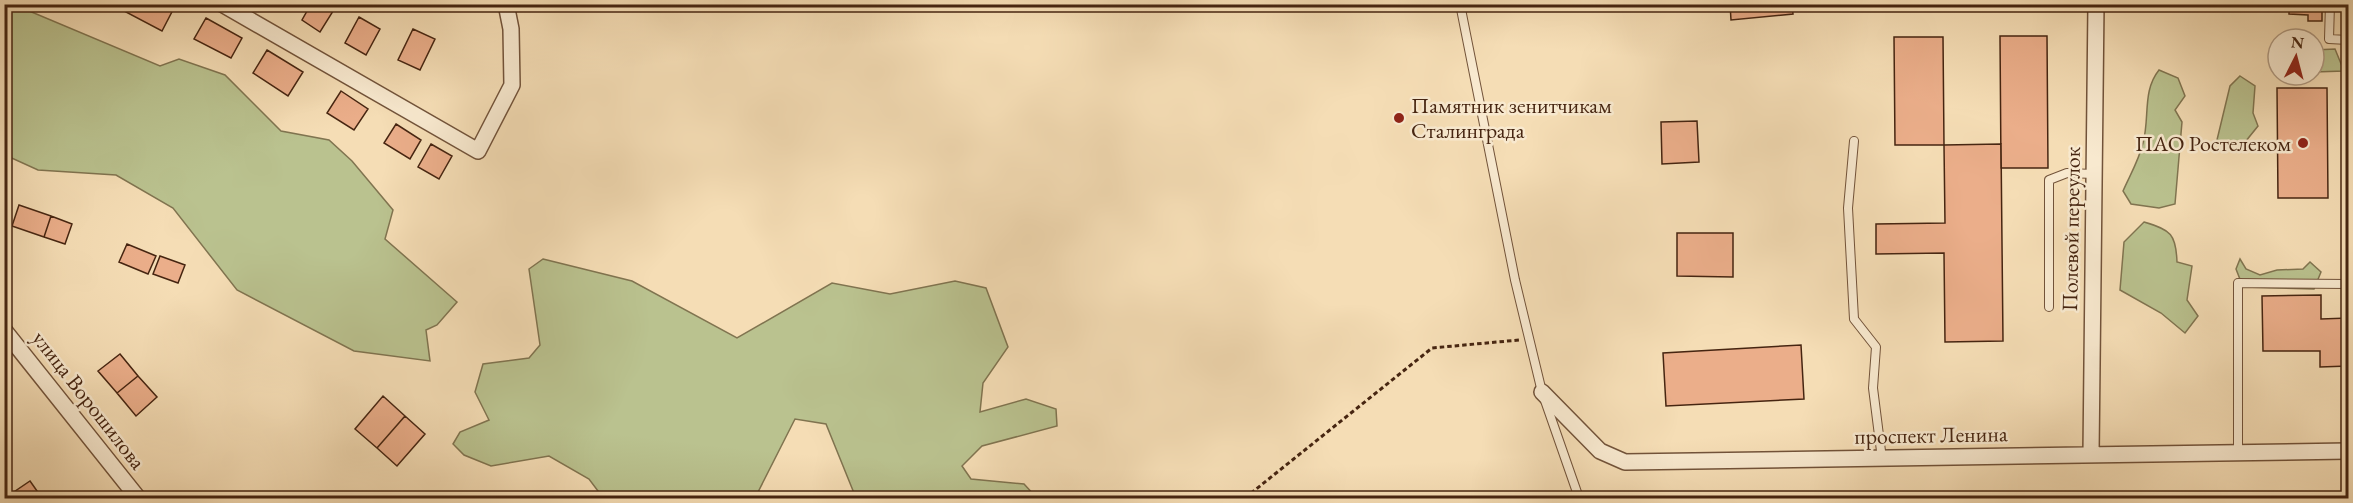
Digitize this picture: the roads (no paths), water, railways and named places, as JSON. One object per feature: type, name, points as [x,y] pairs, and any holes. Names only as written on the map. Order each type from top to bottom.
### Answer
[{"type":"street","points":[[222,4],[478,151],[512,85],[511,29],[506,4]]},
{"type":"street","name":"Полевой переулок","points":[[2091,454],[2096,4]]},
{"type":"street","name":"улица Ворошилова","points":[[4,330],[138,498]]},
{"type":"street","name":"проспект Ленина","points":[[1542,392],[1600,451],[1625,462],[2349,451]]},
{"type":"lane","points":[[1460,4],[1515,280],[1529,339],[1542,392],[1579,498]]},
{"type":"lane","points":[[2330,4],[2329,39],[2349,40]]},
{"type":"lane","points":[[1854,141],[1848,208],[1854,318],[1876,347],[1873,388],[1882,459]]},
{"type":"lane","points":[[2049,307],[2049,180],[2067,173],[2094,174]]},
{"type":"lane","points":[[2238,452],[2238,283],[2349,284]]},
{"type":"place","name":"Памятник зенитчикам Сталинграда","points":[[1399,118]]},
{"type":"place","name":"ПАО Ростелеком","points":[[2303,143]]}]
